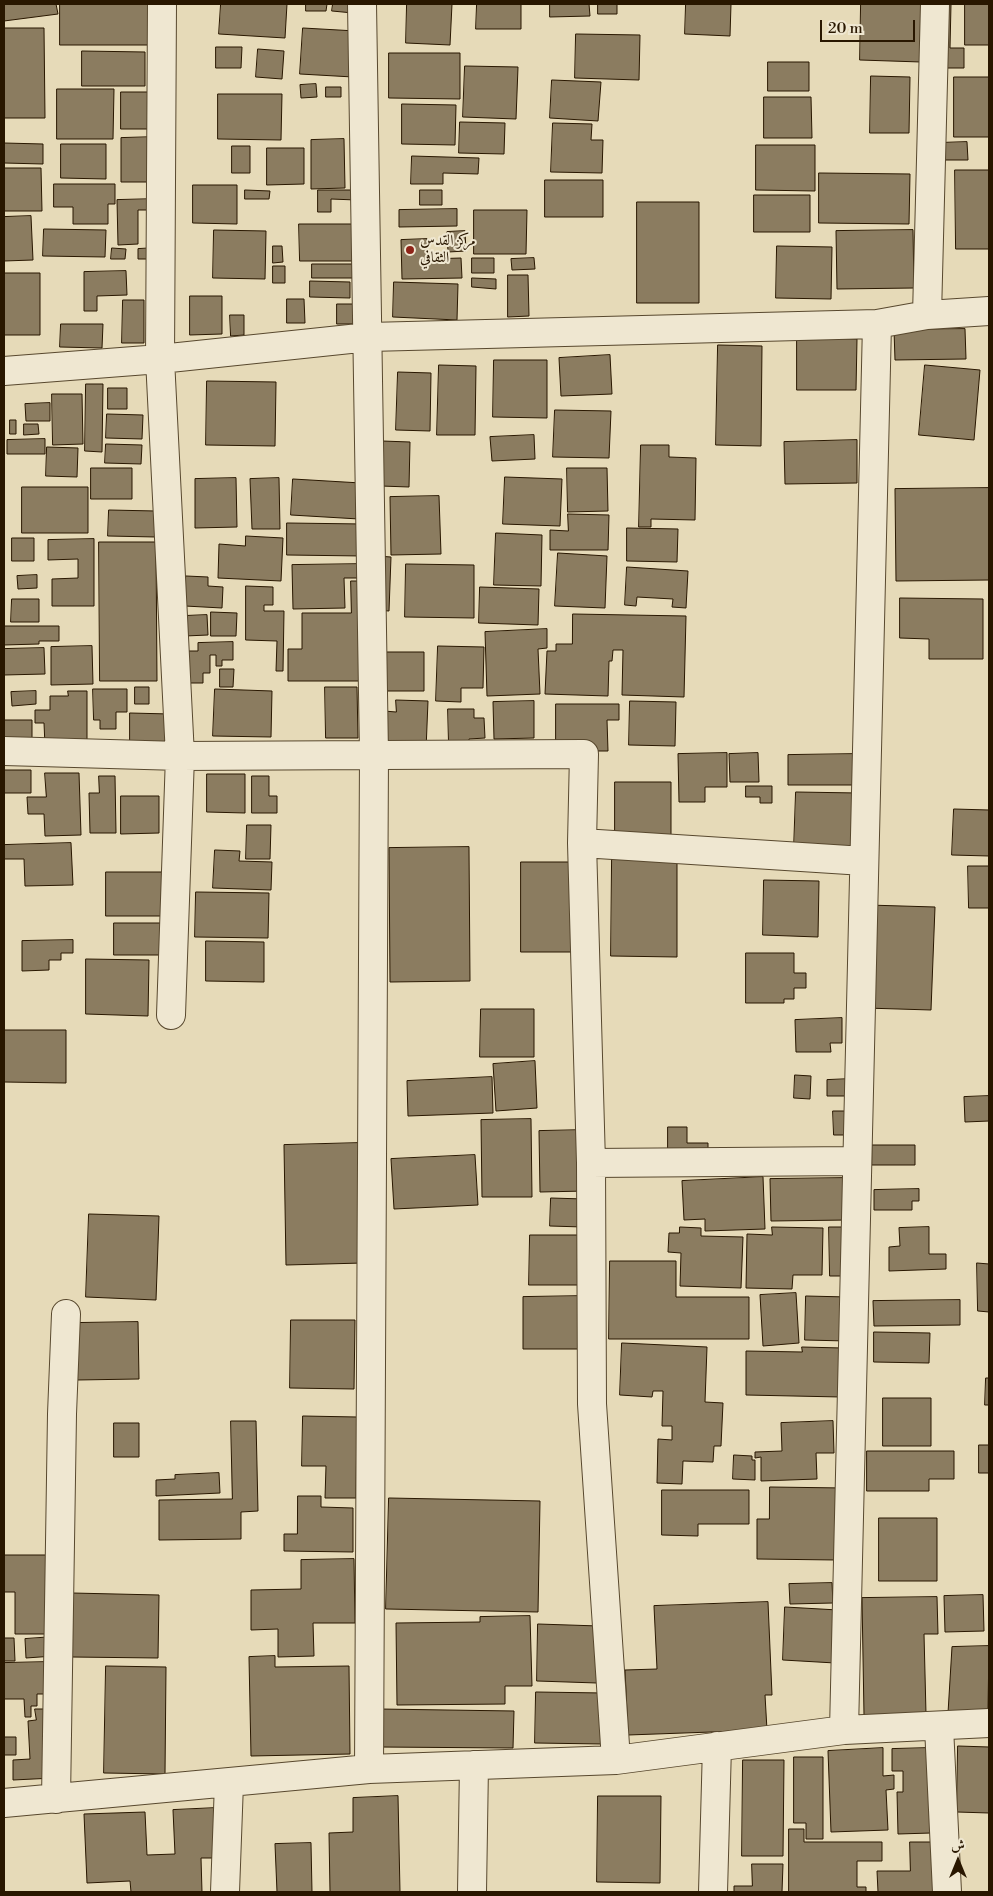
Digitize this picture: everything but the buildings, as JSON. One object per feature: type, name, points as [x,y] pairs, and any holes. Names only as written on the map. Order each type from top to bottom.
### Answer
[{"type":"street","points":[[162,4],[160,359],[180,756],[171,1015]]},
{"type":"street","points":[[362,4],[369,338],[374,755],[369,1768]]},
{"type":"street","points":[[927,315],[935,4]]},
{"type":"street","points":[[4,371],[160,359],[369,338],[878,324],[927,315],[989,311]]},
{"type":"street","points":[[844,1730],[856,1161],[878,324]]},
{"type":"street","points":[[4,751],[180,756],[584,754],[582,843],[591,1163],[592,1404],[616,1760]]},
{"type":"street","points":[[582,843],[864,861]]},
{"type":"street","points":[[591,1163],[856,1161]]},
{"type":"street","points":[[56,1799],[62,1414],[66,1314]]},
{"type":"street","points":[[4,1803],[229,1783],[369,1768],[616,1760],[844,1730],[939,1727],[989,1723]]},
{"type":"street","points":[[939,1727],[948,1892]]},
{"type":"street","points":[[713,1892],[717,1746]]},
{"type":"street","points":[[472,1892],[474,1765]]},
{"type":"street","points":[[225,1892],[229,1783]]},
{"type":"place","name":"مركز القدس الثقافي","points":[[410,250]]}]
